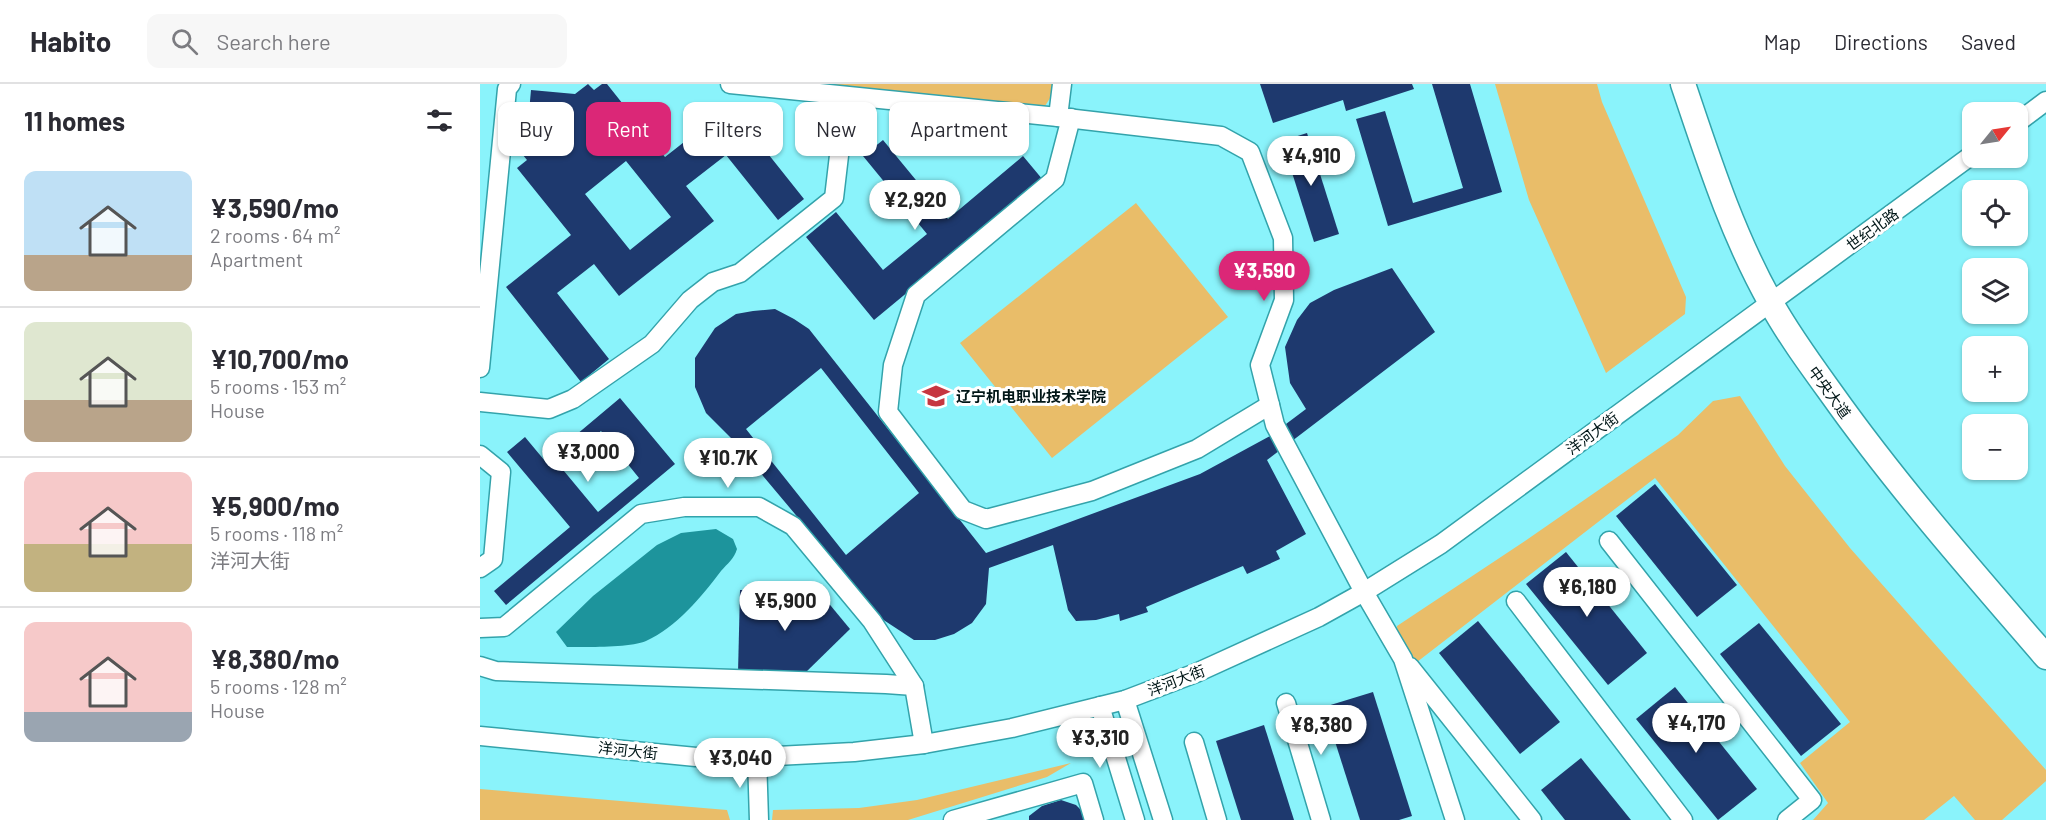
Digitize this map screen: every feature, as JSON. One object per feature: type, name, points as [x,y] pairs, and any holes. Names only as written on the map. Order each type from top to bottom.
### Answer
[{"type":"main road","name":"中央大道","points":[[1683,84],[1734,228],[1771,303],[1807,360],[1908,495],[2046,657]]},
{"type":"street","points":[[480,368],[507,89],[510,84]]},
{"type":"street","points":[[730,84],[1064,117],[1221,136],[1250,152],[1283,237],[1284,300],[1260,364],[1275,425],[1364,592],[1403,659],[1532,820]]},
{"type":"street","points":[[1062,84],[1064,117],[1055,179],[916,295],[893,365],[888,412],[963,510],[986,519],[1092,491],[1197,449],[1270,405]]},
{"type":"street","points":[[480,402],[549,409],[573,399],[652,344],[690,300],[713,282],[740,273],[834,198],[846,96]]},
{"type":"street","points":[[2028,114],[2046,101]]},
{"type":"street","name":"世纪北路","points":[[1771,303],[1962,162]]},
{"type":"street","name":"洋河大街","points":[[480,736],[696,757],[757,757],[854,752],[924,744],[1012,728],[1125,700],[1196,674],[1266,643],[1364,592],[1441,544],[1771,303]]},
{"type":"street","points":[[480,455],[501,472],[493,559],[480,568]]},
{"type":"street","points":[[480,628],[504,627],[641,514],[684,507],[759,507],[792,526],[872,621],[914,687],[924,744]]},
{"type":"street","points":[[1609,540],[1812,801],[1787,820]]},
{"type":"street","points":[[1516,600],[1683,820]]},
{"type":"street","points":[[1403,659],[1451,819]]},
{"type":"street","points":[[480,666],[496,671],[874,683],[914,687]]},
{"type":"street","points":[[1125,700],[1163,820]]},
{"type":"street","points":[[1286,703],[1321,820]]},
{"type":"street","points":[[1100,706],[1135,820]]},
{"type":"street","points":[[1194,742],[1217,820]]},
{"type":"street","points":[[757,757],[759,820]]},
{"type":"street","points":[[953,820],[994,814],[1083,783],[1095,820]]},
{"type":"shaded area","points":[[811,84],[1054,84],[1054,92],[1045,106],[1029,104],[1029,102],[1002,102]]},
{"type":"shaded area","points":[[1495,84],[1597,84],[1602,102],[1686,297],[1685,314],[1606,373],[1529,200]]},
{"type":"shaded area","points":[[1136,203],[1228,317],[1052,458],[960,343]]},
{"type":"shaded area","points":[[1740,396],[1785,466],[1850,548],[2046,770],[2046,781],[2002,820],[1975,820],[1954,796],[1924,820],[1813,820],[1828,803],[1800,763],[1850,722],[1655,478],[1417,662],[1398,640],[1397,626],[1678,435],[1713,401]]},
{"type":"shaded area","points":[[1071,763],[1047,777],[908,820],[772,820],[773,810],[859,808],[917,800]]},
{"type":"shaded area","points":[[480,789],[727,810],[730,820],[480,820]]},
{"type":"water","points":[[716,529],[733,539],[737,549],[734,556],[688,611],[668,628],[646,641],[608,647],[567,647],[556,632],[593,596],[657,545],[681,533]]},
{"type":"building","points":[[588,84],[594,90],[602,84],[607,84],[621,102],[586,102],[586,156],[665,157],[671,156],[671,152],[683,143],[683,156],[725,156],[686,186],[714,221],[619,296],[594,264],[557,293],[609,359],[581,382],[506,287],[571,235],[517,168],[527,160],[524,156],[574,156],[574,102],[530,102],[531,90],[575,94]],"holes":[[[626,161],[671,217],[630,250],[585,194]]]},
{"type":"building","points":[[1260,84],[1412,84],[1414,89],[1346,111],[1343,100],[1273,123]]},
{"type":"building","points":[[1432,84],[1470,84],[1502,192],[1388,226],[1356,119],[1385,111],[1413,203],[1463,188]]},
{"type":"building","points":[[1307,133],[1339,234],[1314,242],[1282,141]]},
{"type":"building","points":[[883,140],[889,147],[889,156],[896,156],[948,219],[1023,156],[1043,180],[874,320],[806,237],[836,212],[883,270],[927,234],[863,156],[877,156],[877,145]]},
{"type":"building","points":[[727,156],[770,156],[804,199],[778,220]]},
{"type":"building","points":[[1392,268],[1435,332],[1267,460],[1306,534],[1276,551],[1280,559],[1247,574],[1243,566],[1146,607],[1148,612],[1120,621],[1119,614],[1096,620],[1076,621],[1068,610],[1053,545],[989,568],[986,604],[972,623],[954,634],[935,640],[914,640],[876,615],[836,563],[733,440],[706,413],[695,387],[695,358],[715,328],[736,314],[753,311],[775,309],[794,319],[809,329],[986,553],[1200,474],[1270,436],[1306,409],[1290,383],[1285,347],[1297,320],[1310,303],[1334,290]],"holes":[[[821,368],[919,493],[846,555],[746,429]]]},
{"type":"building","points":[[620,398],[675,464],[506,605],[494,591],[570,527],[507,452],[525,437],[545,461]],"holes":[[[601,431],[639,478],[598,512],[559,465]]]},
{"type":"building","points":[[1655,484],[1737,585],[1697,617],[1616,516]]},
{"type":"building","points":[[1566,552],[1647,653],[1608,685],[1526,584]]},
{"type":"building","points":[[740,590],[794,591],[826,600],[850,629],[803,675],[738,673]]},
{"type":"building","points":[[1478,621],[1560,722],[1520,754],[1439,653]]},
{"type":"building","points":[[1759,623],[1841,724],[1801,756],[1720,654]]},
{"type":"building","points":[[1675,687],[1757,789],[1718,820],[1636,719]]},
{"type":"building","points":[[1373,692],[1412,816],[1399,820],[1360,820],[1324,707]]},
{"type":"building","points":[[1264,725],[1294,820],[1241,820],[1216,741]]},
{"type":"building","points":[[1581,758],[1631,820],[1565,820],[1541,790]]},
{"type":"building","points":[[1061,800],[1076,805],[1084,813],[1086,820],[1029,820],[1029,816],[1042,806]]},
{"type":"place","name":"辽宁机电职业技术学院","points":[[936,396]]}]
